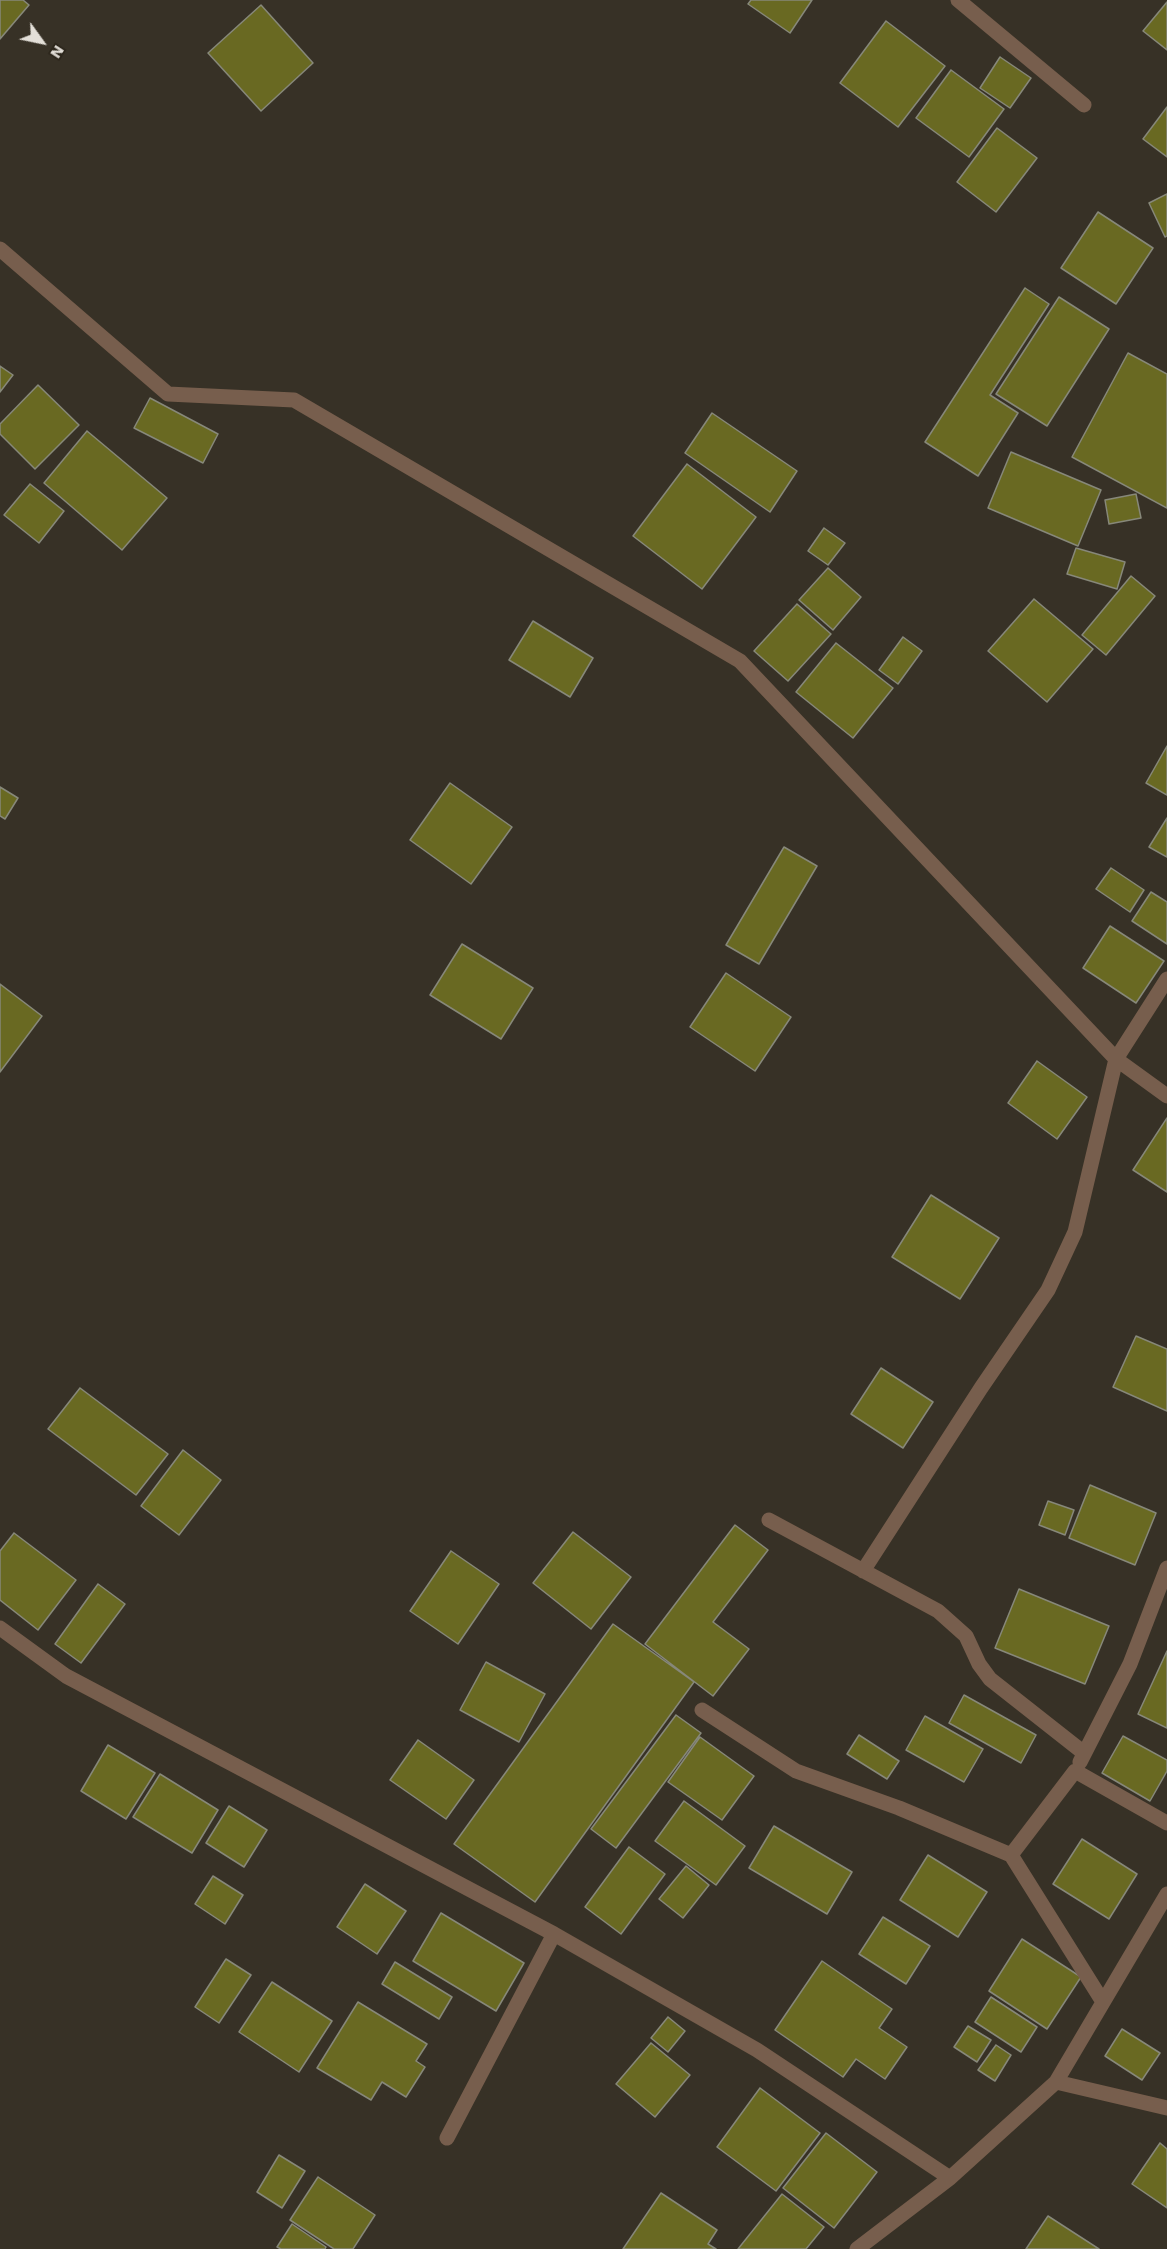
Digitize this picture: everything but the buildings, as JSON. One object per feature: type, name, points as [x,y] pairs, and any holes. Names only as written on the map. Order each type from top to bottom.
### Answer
[{"type":"street","points":[[958,0],[1083,105]]},
{"type":"street","points":[[0,249],[168,394],[294,400],[740,661],[1116,1059],[1167,1096]]},
{"type":"street","points":[[864,1571],[981,1388],[1048,1290],[1075,1232],[1116,1059],[1167,979]]},
{"type":"street","points":[[769,1520],[938,1611],[966,1636],[979,1664],[990,1679],[1084,1753]]},
{"type":"street","points":[[1011,1855],[1075,1771],[1130,1664],[1167,1568]]},
{"type":"street","points":[[0,1628],[66,1676],[554,1934],[757,2050],[950,2178]]},
{"type":"street","points":[[702,1710],[796,1771],[899,1808],[1011,1855],[1103,2002]]},
{"type":"street","points":[[1075,1771],[1167,1823]]},
{"type":"street","points":[[857,2249],[950,2178],[1056,2082],[1167,1893]]},
{"type":"street","points":[[447,2138],[554,1934]]},
{"type":"street","points":[[1056,2082],[1167,2108]]}]
